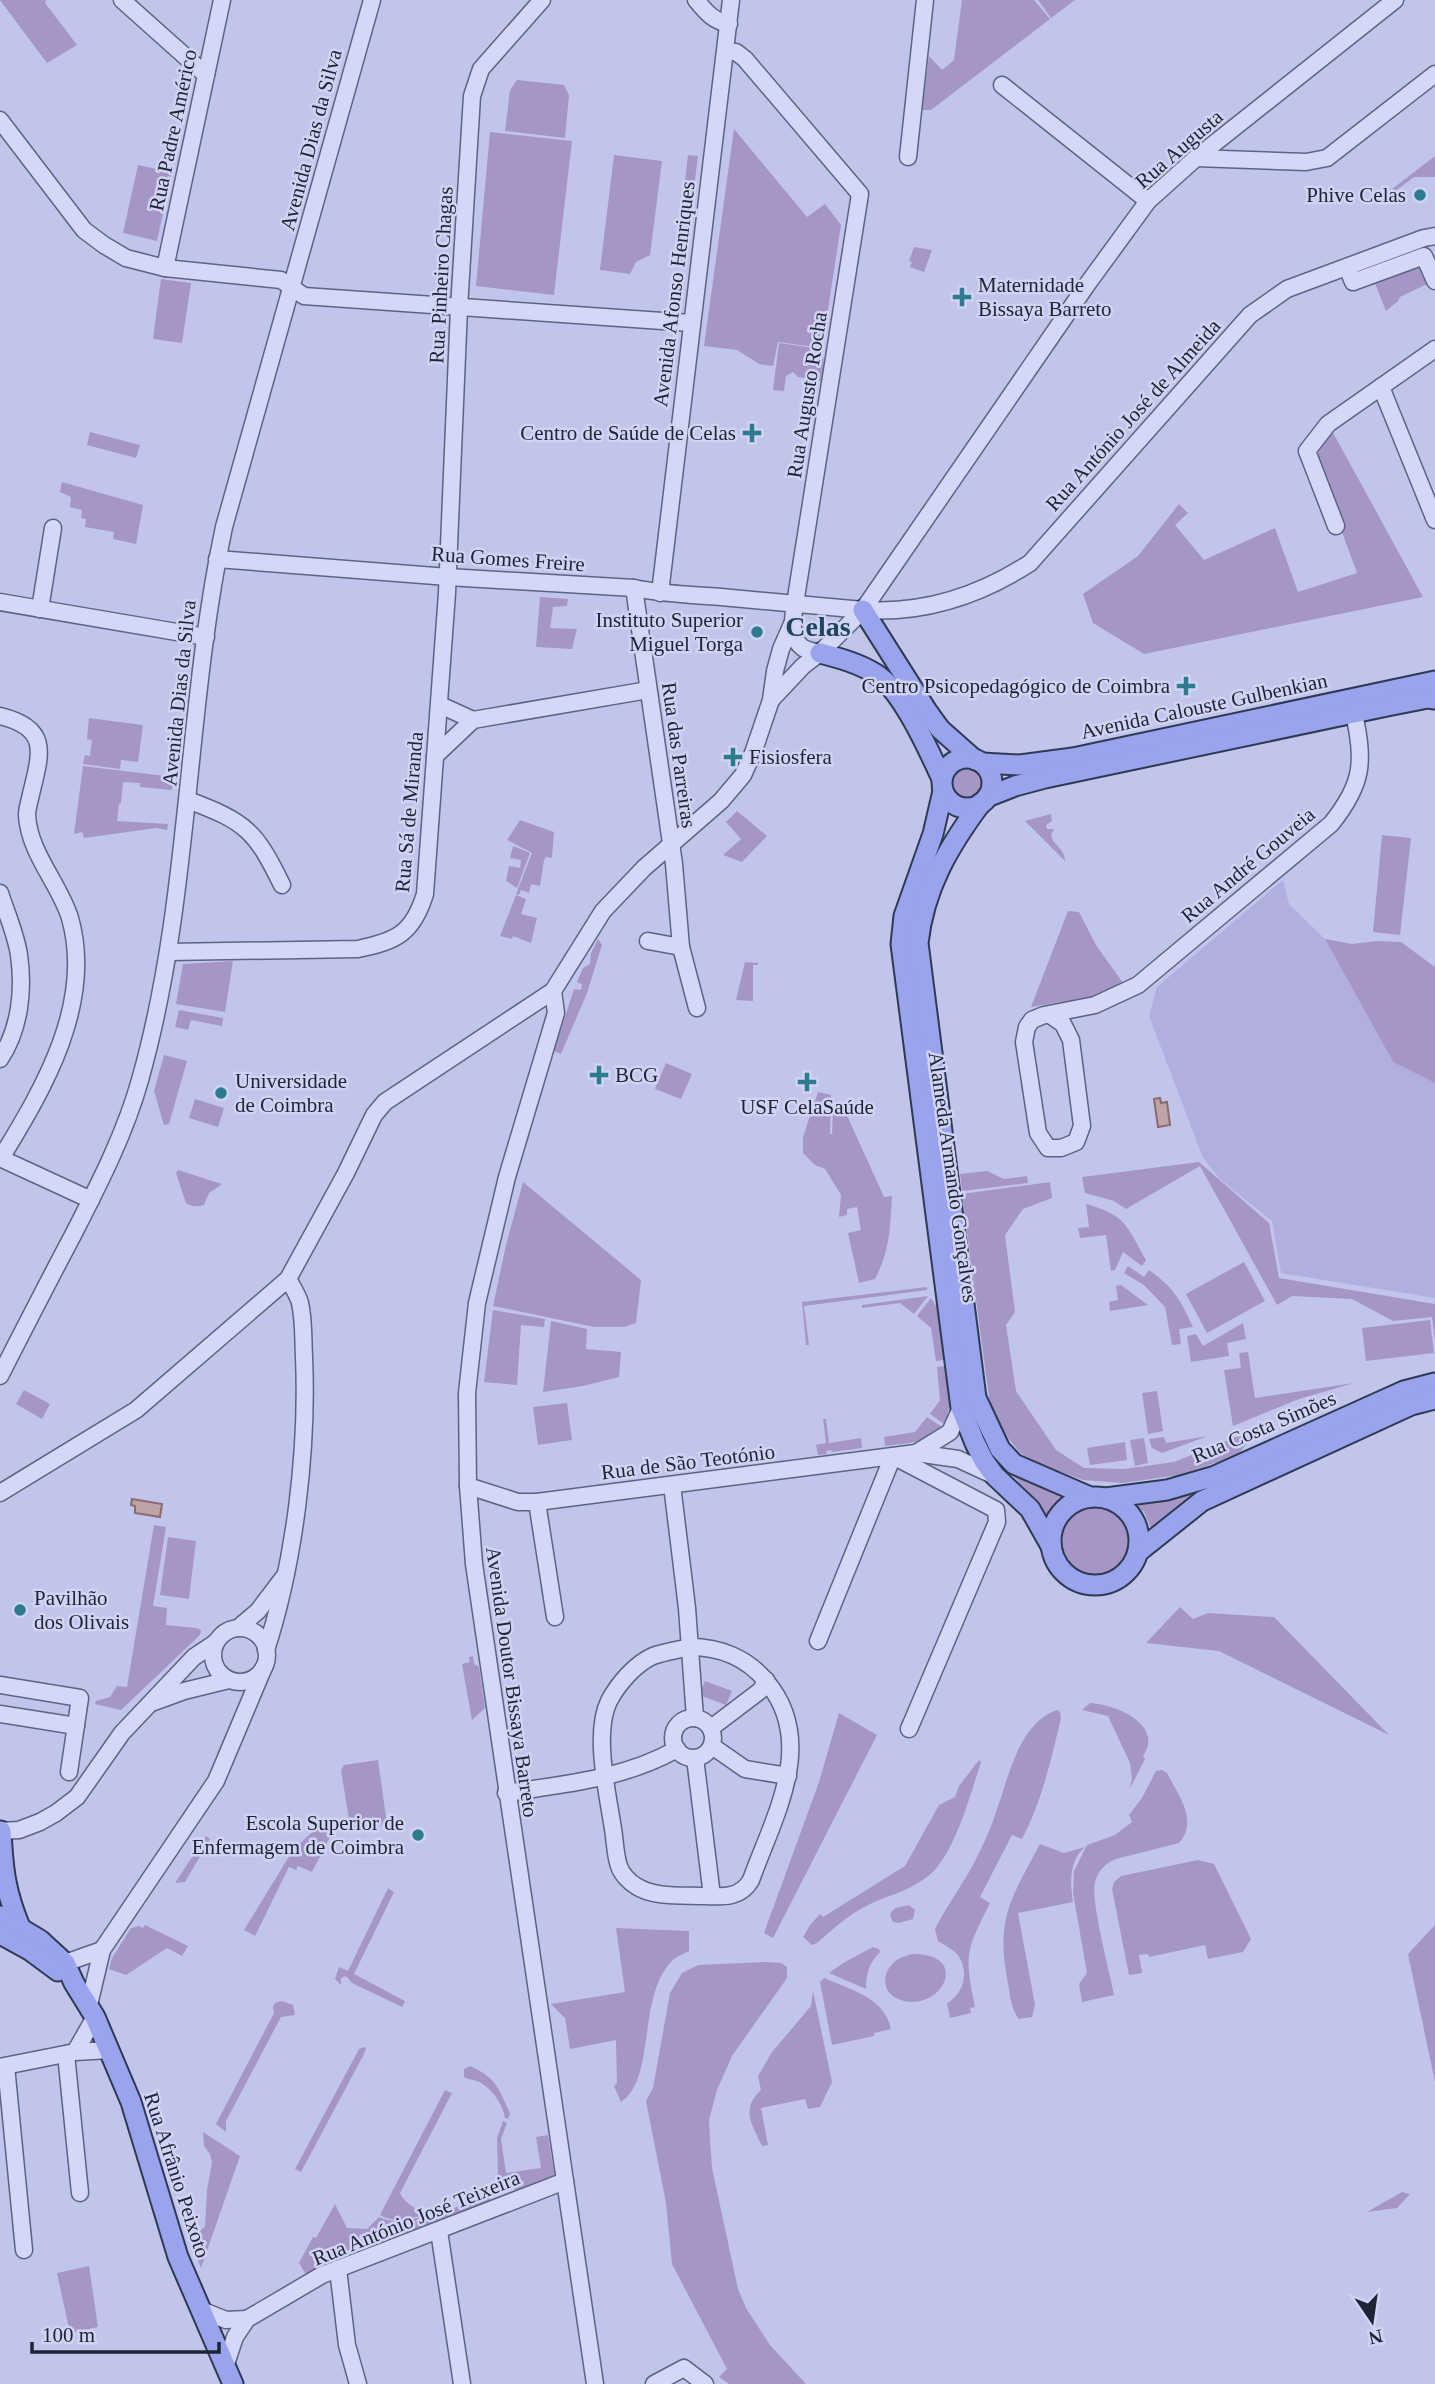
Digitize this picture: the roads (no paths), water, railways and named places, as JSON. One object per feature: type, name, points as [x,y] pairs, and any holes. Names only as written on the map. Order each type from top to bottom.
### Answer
[{"type":"main road","points":[[863,610],[940,729],[987,769],[992,783],[984,800]]},
{"type":"main road","points":[[820,653],[852,662],[878,675],[886,683],[924,740],[943,785]]},
{"type":"main road","name":"Avenida Calouste Gulbenkian","points":[[1435,681],[1065,759],[1020,765],[961,759],[949,766],[943,785],[952,803],[974,807],[1015,786],[1045,778],[1427,698],[1435,699]]},
{"type":"main road","name":"Alameda Armando Gonçalves","points":[[943,785],[933,834],[904,916],[901,944],[961,1408],[975,1443],[995,1476],[1030,1508],[1051,1546]]},
{"type":"main road","name":"Alameda Armando Gonçalves","points":[[984,800],[952,843],[937,870],[920,918],[918,943],[976,1398],[1000,1449],[1014,1464],[1098,1498]]},
{"type":"main road","name":"Rua Costa Simões","points":[[1098,1498],[1167,1490],[1215,1476],[1404,1391],[1435,1383]]},
{"type":"main road","name":"Rua Costa Simões","points":[[1138,1552],[1202,1502],[1411,1405],[1435,1399]]},
{"type":"main road","points":[[1098,1498],[1119,1504],[1129,1513],[1136,1525],[1138,1552],[1130,1568],[1119,1578],[1106,1584],[1091,1585],[1077,1582],[1065,1574],[1056,1563],[1051,1546],[1051,1532],[1056,1519],[1065,1508],[1076,1501],[1098,1498]]},
{"type":"main road","points":[[1,1831],[4,1877],[9,1901],[20,1927]]},
{"type":"main road","name":"Rua Afrânio Peixoto","points":[[0,1916],[40,1940],[65,1963],[92,2011],[131,2102],[178,2257],[229,2375]]},
{"type":"main road","name":"Rua Afrânio Peixoto","points":[[0,1934],[31,1951],[74,1983]]},
{"type":"street","points":[[122,0],[206,75]]},
{"type":"street","name":"Rua Padre Américo","points":[[165,268],[222,0]]},
{"type":"street","name":"Avenida Dias da Silva","points":[[0,1376],[91,1200],[121,1134],[139,1083],[154,1026],[168,952],[217,559],[372,0]]},
{"type":"street","name":"Rua Pinheiro Chagas","points":[[448,577],[459,308],[472,96],[481,69],[542,0]]},
{"type":"street","points":[[696,0],[709,16],[729,24]]},
{"type":"street","name":"Avenida Afonso Henriques","points":[[660,593],[731,0]]},
{"type":"street","points":[[908,157],[925,0]]},
{"type":"street","name":"Rua Augusta","points":[[771,700],[863,610],[1086,286],[1148,201],[1196,158],[1395,0]]},
{"type":"street","name":"Rua Augusto Rocha","points":[[553,991],[603,911],[643,868],[721,801],[743,775],[754,753],[771,700],[778,660],[792,624],[860,194],[745,60],[736,52],[725,52]]},
{"type":"street","points":[[1196,158],[1306,162],[1327,158],[1435,74]]},
{"type":"street","points":[[1002,85],[1148,201]]},
{"type":"street","points":[[0,120],[84,230],[126,258],[165,268],[281,279],[304,296],[691,323]]},
{"type":"street","name":"Rua António José de Almeida","points":[[795,604],[886,611],[924,608],[1007,577],[1030,563],[1250,315],[1280,292],[1435,236]]},
{"type":"street","points":[[1347,267],[1353,282],[1424,256],[1435,281]]},
{"type":"street","points":[[1336,526],[1307,452],[1328,424],[1435,349]]},
{"type":"street","points":[[1381,387],[1435,520]]},
{"type":"street","points":[[40,609],[53,528]]},
{"type":"street","name":"Rua Gomes Freire","points":[[217,559],[634,588],[660,593],[795,604]]},
{"type":"street","name":"Rua Sá de Miranda","points":[[168,952],[358,948],[384,944],[398,937],[416,918],[425,894],[448,577]]},
{"type":"street","name":"Rua das Parreiras","points":[[634,588],[671,844],[683,954],[697,1008]]},
{"type":"street","points":[[0,602],[206,637]]},
{"type":"street","points":[[792,624],[802,647],[820,653]]},
{"type":"street","points":[[435,756],[473,720],[648,690]]},
{"type":"street","points":[[440,705],[473,720]]},
{"type":"street","name":"Rua André Gouveia","points":[[1044,1015],[1095,1005],[1138,985],[1331,824],[1357,782],[1362,754],[1354,713]]},
{"type":"street","points":[[0,716],[25,725],[38,741],[40,756],[27,813],[40,856],[69,917],[76,953],[73,1001],[59,1052],[33,1106],[1,1158],[91,1200]]},
{"type":"street","points":[[188,800],[218,811],[243,825],[263,847],[282,885]]},
{"type":"street","points":[[0,892],[19,953],[21,999],[11,1043],[0,1059]]},
{"type":"street","points":[[648,941],[683,954]]},
{"type":"street","points":[[0,1493],[136,1410],[288,1279],[346,1173],[374,1115],[386,1102],[553,991]]},
{"type":"street","name":"Avenida Doutor Bissaya Barreto","points":[[553,991],[556,1013],[520,1131],[477,1303],[467,1393],[468,1486],[474,1564],[506,1793],[595,2384]]},
{"type":"street","name":"Rua André Gouveia","points":[[1071,1040],[1080,1020],[1095,1005]]},
{"type":"street","points":[[1044,1015],[1050,1015],[1063,1024],[1071,1040],[1083,1126],[1076,1142],[1061,1148],[1048,1148],[1038,1133],[1024,1042],[1027,1027],[1032,1020],[1044,1015]]},
{"type":"street","points":[[80,2193],[71,2053],[92,2011],[102,1950],[216,1781],[264,1667],[275,1622],[297,1508],[305,1386],[299,1301],[288,1279]]},
{"type":"street","points":[[916,1454],[950,1432],[961,1408]]},
{"type":"street","name":"Rua de São Teotónio","points":[[468,1486],[517,1502],[537,1502],[916,1454],[958,1459],[995,1476]]},
{"type":"street","points":[[818,1641],[893,1456],[996,1510],[997,1522],[909,1729]]},
{"type":"street","points":[[672,1485],[687,1608],[695,1718]]},
{"type":"street","points":[[537,1502],[555,1617]]},
{"type":"street","points":[[1,1831],[19,1830],[40,1822],[56,1814],[77,1797],[121,1733],[194,1657],[222,1635],[238,1628],[258,1611],[284,1577]]},
{"type":"street","points":[[238,1628],[259,1636],[266,1650]]},
{"type":"street","points":[[215,1643],[213,1651],[216,1669],[233,1681],[245,1716]]},
{"type":"street","points":[[690,1647],[721,1651],[742,1660],[759,1671],[766,1680],[774,1690],[788,1720],[792,1749],[788,1776],[746,1888],[734,1895],[712,1896],[658,1893],[635,1886],[619,1867],[606,1777],[603,1721],[608,1703],[622,1681],[641,1663],[654,1656],[690,1647]]},
{"type":"street","points":[[152,1703],[184,1691],[253,1679],[264,1667]]},
{"type":"street","points":[[711,1728],[761,1690],[766,1680]]},
{"type":"street","points":[[0,1685],[80,1698],[69,1772]]},
{"type":"street","points":[[0,1714],[76,1726]]},
{"type":"street","points":[[686,1719],[704,1721],[711,1728],[712,1746],[705,1755],[695,1758],[681,1754],[677,1749],[674,1732],[686,1719]]},
{"type":"street","points":[[712,1746],[745,1769],[788,1776]]},
{"type":"street","points":[[506,1793],[606,1777],[655,1761],[677,1749]]},
{"type":"street","points":[[695,1758],[712,1896]]},
{"type":"street","points":[[65,1963],[102,1950]]},
{"type":"street","points":[[24,2250],[3,2067],[71,2053],[110,2050]]},
{"type":"street","name":"Rua António José Teixeira","points":[[247,2319],[338,2269],[565,2181]]},
{"type":"street","points":[[439,2231],[462,2384]]},
{"type":"street","points":[[338,2269],[347,2345],[358,2384]]},
{"type":"street","points":[[201,2310],[226,2320],[247,2319]]},
{"type":"street","points":[[229,2375],[235,2337],[247,2319]]},
{"type":"street","points":[[654,2384],[684,2368],[705,2384]]},
{"type":"place","name":"Phive Celas","points":[[1420,195]]},
{"type":"place","name":"Maternidade Bissaya Barreto","points":[[962,297]]},
{"type":"place","name":"Centro de Saúde de Celas","points":[[752,433]]},
{"type":"place","name":"Instituto Superior Miguel Torga","points":[[757,632]]},
{"type":"place","name":"Centro Psicopedagógico de Coimbra","points":[[1186,686]]},
{"type":"place","name":"Fisiosfera","points":[[733,757]]},
{"type":"place","name":"BCG","points":[[599,1075]]},
{"type":"place","name":"USF CelaSaúde","points":[[807,1082]]},
{"type":"place","name":"Universidade de Coimbra","points":[[221,1093]]},
{"type":"place","name":"Pavilhão dos Olivais","points":[[20,1610]]},
{"type":"place","name":"Escola Superior de Enfermagem de Coimbra","points":[[418,1835]]},
{"type":"district","name":"Celas","points":[[818,626]]}]
